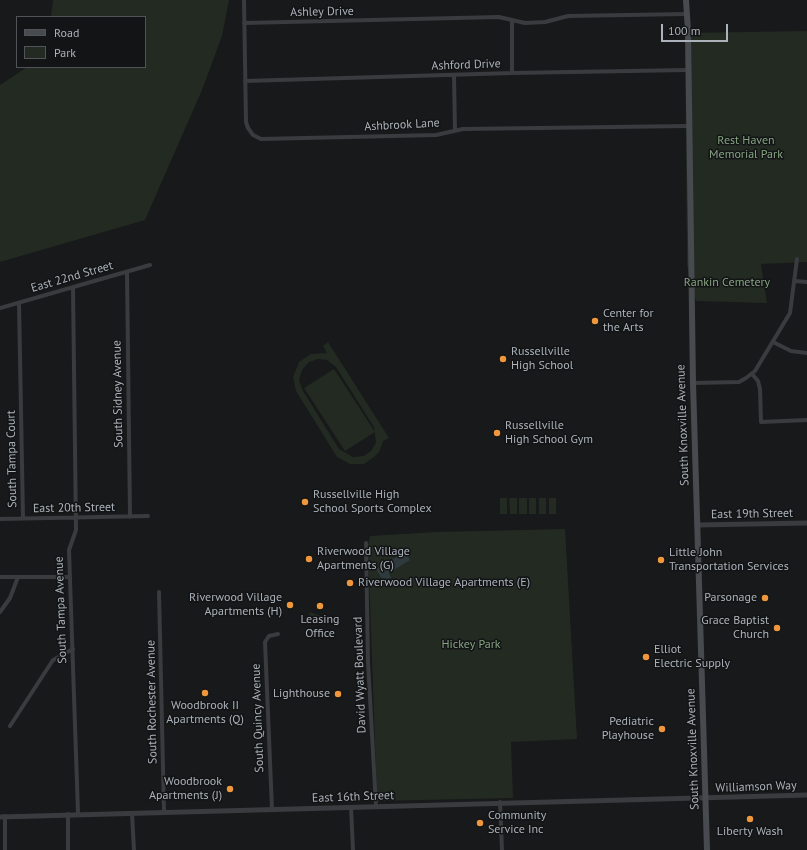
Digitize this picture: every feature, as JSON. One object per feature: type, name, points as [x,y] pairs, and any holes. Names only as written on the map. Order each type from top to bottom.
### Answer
[{"type":"main road","name":"South Knoxville Avenue","points":[[686,0],[693,383],[707,850]]},
{"type":"street","name":"Ashbrook Lane","points":[[244,0],[245,81],[248,128],[253,135],[261,139],[436,135],[463,129],[688,126]]},
{"type":"street","name":"Ashley Drive","points":[[244,23],[484,18],[512,20],[525,23],[545,22],[568,16],[686,14]]},
{"type":"street","points":[[512,20],[512,73]]},
{"type":"street","name":"Ashford Drive","points":[[245,81],[454,76],[512,73],[688,70]]},
{"type":"street","points":[[454,76],[455,131]]},
{"type":"street","points":[[693,383],[734,382],[746,378],[752,374],[774,342],[790,313],[797,259]]},
{"type":"street","name":"East 22nd Street","points":[[0,308],[150,265]]},
{"type":"street","name":"South Sidney Avenue","points":[[127,272],[130,517]]},
{"type":"street","points":[[795,281],[807,282]]},
{"type":"street","name":"South Tampa Avenue","points":[[73,288],[76,530],[69,550],[78,813]]},
{"type":"street","name":"South Tampa Court","points":[[19,303],[23,518]]},
{"type":"street","points":[[774,342],[791,350],[807,353]]},
{"type":"street","points":[[752,374],[758,381],[760,389],[761,422],[807,420]]},
{"type":"street","name":"East 20th Street","points":[[0,519],[148,516]]},
{"type":"street","name":"East 19th Street","points":[[697,525],[807,523]]},
{"type":"street","name":"David Wyatt Boulevard","points":[[366,543],[368,662],[376,806]]},
{"type":"street","points":[[0,612],[10,598],[18,577]]},
{"type":"street","points":[[0,578],[70,577]]},
{"type":"street","name":"South Rochester Avenue","points":[[159,592],[164,812]]},
{"type":"street","name":"South Quincy Avenue","points":[[272,809],[265,642],[269,636],[278,634]]},
{"type":"street","points":[[10,726],[53,660],[73,649]]},
{"type":"street","name":"Williamson Way","points":[[706,798],[807,795]]},
{"type":"street","name":"East 16th Street","points":[[2,817],[78,813],[132,813],[500,802],[706,798]]},
{"type":"street","points":[[500,802],[502,850]]},
{"type":"street","points":[[351,807],[353,850]]},
{"type":"street","points":[[132,813],[134,850]]},
{"type":"street","points":[[68,814],[68,850]]},
{"type":"street","points":[[2,817],[5,850]]},
{"type":"green space","points":[[53,0],[229,0],[222,36],[202,90],[145,220],[0,262],[0,85],[26,68],[146,68],[146,16],[51,16]]},
{"type":"green space","name":"Rest Haven Memorial Park","points":[[807,31],[807,262],[761,264],[767,303],[696,301],[687,265],[685,33]]},
{"type":"green space","points":[[328,342],[389,438],[383,441],[379,452],[364,464],[350,464],[337,457],[296,391],[293,377],[299,362],[311,354],[327,353],[323,346]],"holes":[[[318,359],[327,360],[336,367],[374,427],[376,442],[372,450],[364,456],[353,457],[339,449],[303,391],[299,380],[302,370],[309,362]]]},
{"type":"green space","points":[[334,369],[375,432],[345,451],[304,388]]},
{"type":"green space","points":[[500,498],[507,498],[507,514],[500,514]]},
{"type":"green space","points":[[509,498],[517,498],[517,514],[510,514]]},
{"type":"green space","points":[[519,498],[527,498],[527,514],[519,514]]},
{"type":"green space","points":[[529,498],[536,498],[536,514],[529,514]]},
{"type":"green space","points":[[539,498],[546,498],[546,514],[539,514]]},
{"type":"green space","points":[[549,498],[556,498],[556,514],[549,514]]},
{"type":"green space","name":"Hickey Park","points":[[565,529],[577,739],[511,742],[513,798],[377,801],[368,545],[370,536],[435,532]]},
{"type":"green space","points":[[310,612],[324,617],[323,624],[306,621]]},
{"type":"shaded area","points":[[405,552],[410,560],[389,573],[391,578],[384,582],[376,569]]},
{"type":"place","name":"Center for the Arts","points":[[595,321]]},
{"type":"place","name":"Russellville High School","points":[[503,359]]},
{"type":"place","name":"Russellville High School Gym","points":[[497,433]]},
{"type":"place","name":"Russellville High School Sports Complex","points":[[305,502]]},
{"type":"place","name":"Riverwood Village Apartments (G)","points":[[309,559]]},
{"type":"place","name":"Little John Transportation Services","points":[[661,560]]},
{"type":"place","name":"Riverwood Village Apartments (E)","points":[[350,583]]},
{"type":"place","name":"Parsonage","points":[[765,598]]},
{"type":"place","name":"Riverwood Village Apartments (H)","points":[[290,605]]},
{"type":"place","name":"Leasing Office","points":[[320,606]]},
{"type":"place","name":"Grace Baptist Church","points":[[777,628]]},
{"type":"place","name":"Elliot Electric Supply","points":[[646,657]]},
{"type":"place","name":"Woodbrook II Apartments (Q)","points":[[205,693]]},
{"type":"place","name":"Lighthouse","points":[[338,694]]},
{"type":"place","name":"Pediatric Playhouse","points":[[662,729]]},
{"type":"place","name":"Woodbrook Apartments (J)","points":[[230,789]]},
{"type":"place","name":"Liberty Wash","points":[[750,819]]},
{"type":"place","name":"Community Service Inc","points":[[480,823]]},
{"type":"park label","name":"Rankin Cemetery","points":[[727,283]]}]
